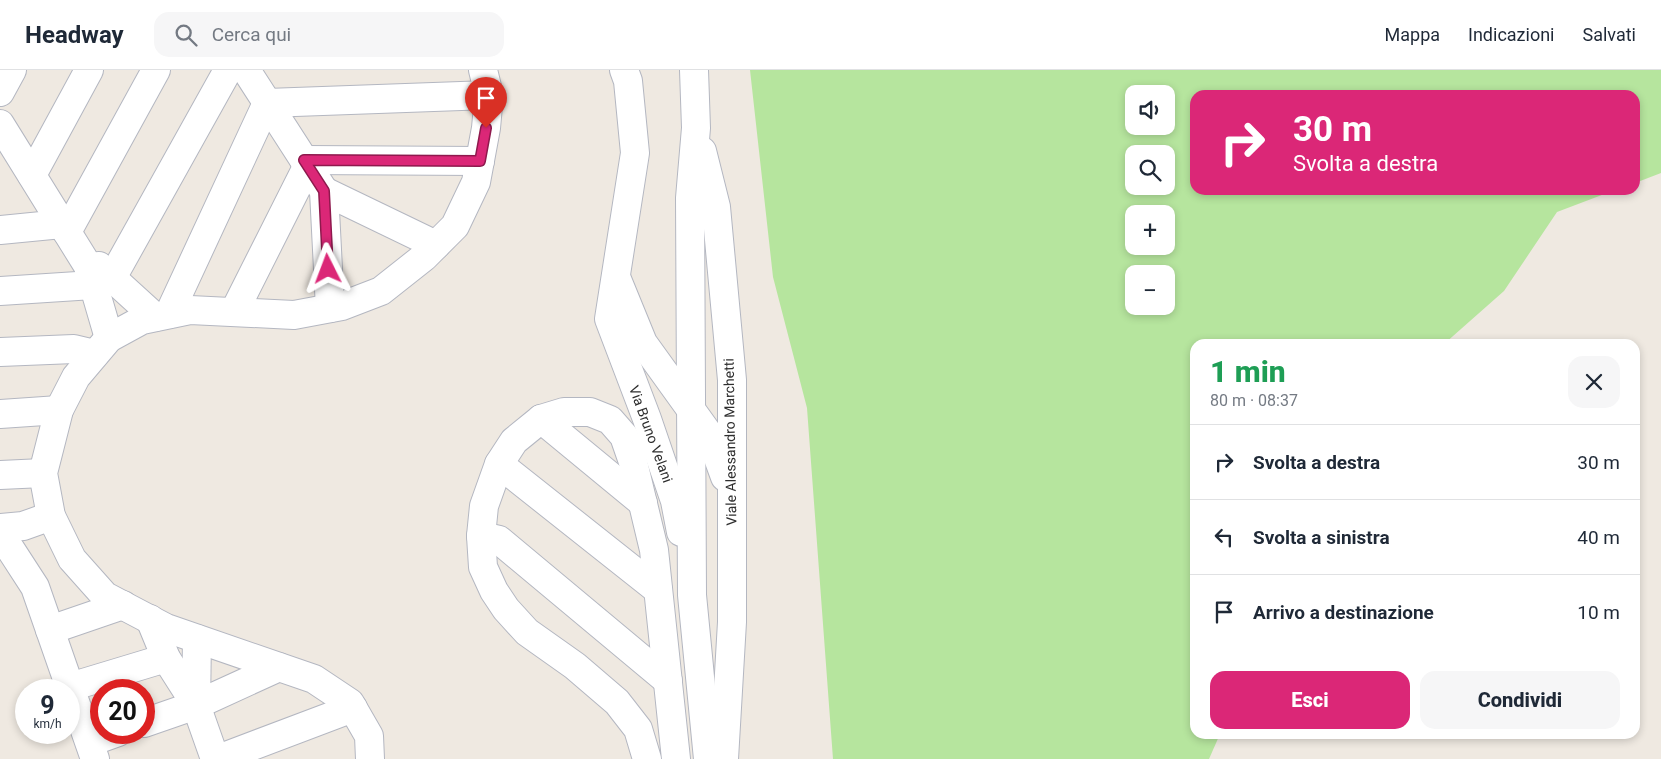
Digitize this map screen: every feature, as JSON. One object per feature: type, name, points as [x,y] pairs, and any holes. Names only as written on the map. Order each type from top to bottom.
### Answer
[{"type":"street","points":[[0,92],[12,70]]},
{"type":"street","points":[[18,167],[89,70]]},
{"type":"street","points":[[67,233],[156,70]]},
{"type":"street","points":[[102,346],[103,282],[228,70]]},
{"type":"street","points":[[246,70],[324,191],[330,308]]},
{"type":"street","name":"Via Bruno Velani","points":[[624,70],[628,81],[635,153],[609,319],[647,419],[675,501],[692,594]]},
{"type":"street","name":"Viale Alessandro Marchetti","points":[[694,70],[696,128],[690,198],[692,594],[708,759]]},
{"type":"street","points":[[267,103],[486,83],[486,128],[476,182],[454,226],[424,257],[381,291],[342,306],[294,315],[190,310],[142,320],[102,346],[76,377],[59,410],[43,473],[51,516],[72,559],[105,596],[166,628],[314,679],[350,703],[369,736],[370,759]]},
{"type":"street","points":[[162,316],[267,103]]},
{"type":"street","points":[[0,124],[18,167],[103,282],[162,316]]},
{"type":"street","name":"Viale Alessandro Marchetti","points":[[696,128],[716,207],[732,380],[732,622],[724,759]]},
{"type":"street","points":[[306,163],[480,161]]},
{"type":"street","points":[[234,312],[306,163]]},
{"type":"street","points":[[324,191],[436,245]]},
{"type":"street","points":[[0,230],[67,233]]},
{"type":"street","points":[[615,276],[643,343],[710,436],[732,494]]},
{"type":"street","points":[[0,291],[103,282]]},
{"type":"street","points":[[0,352],[102,346]]},
{"type":"street","points":[[0,414],[59,410]]},
{"type":"street","points":[[647,759],[638,729],[617,702],[575,666],[527,632],[506,609],[494,591],[483,566],[481,536],[484,506],[498,464],[514,441],[541,419],[564,412],[590,412],[610,420],[624,436],[633,462],[654,550],[676,759]]},
{"type":"street","points":[[541,419],[643,503]]},
{"type":"street","points":[[498,464],[658,590]]},
{"type":"street","points":[[0,475],[43,473]]},
{"type":"street","points":[[0,528],[23,526],[51,516]]},
{"type":"street","points":[[0,533],[35,587],[67,679]]},
{"type":"street","points":[[481,536],[499,540],[668,681]]},
{"type":"street","points":[[50,630],[123,605]]},
{"type":"street","points":[[150,619],[166,658],[196,705],[216,759],[353,708]]},
{"type":"street","points":[[196,705],[198,639]]},
{"type":"street","points":[[80,684],[166,658]]},
{"type":"street","points":[[155,719],[196,705],[279,667]]},
{"type":"street","points":[[80,716],[92,751]]},
{"type":"green space","points":[[750,70],[1661,70],[1661,173],[1640,181],[1640,90],[1190,90],[1190,195],[1602,195],[1557,212],[1504,291],[1450,339],[1190,339],[1190,739],[1218,739],[1209,759],[833,759],[807,408],[773,277]]},
{"type":"route","points":[[328,269],[324,191],[304,160],[480,161],[486,128]]}]
